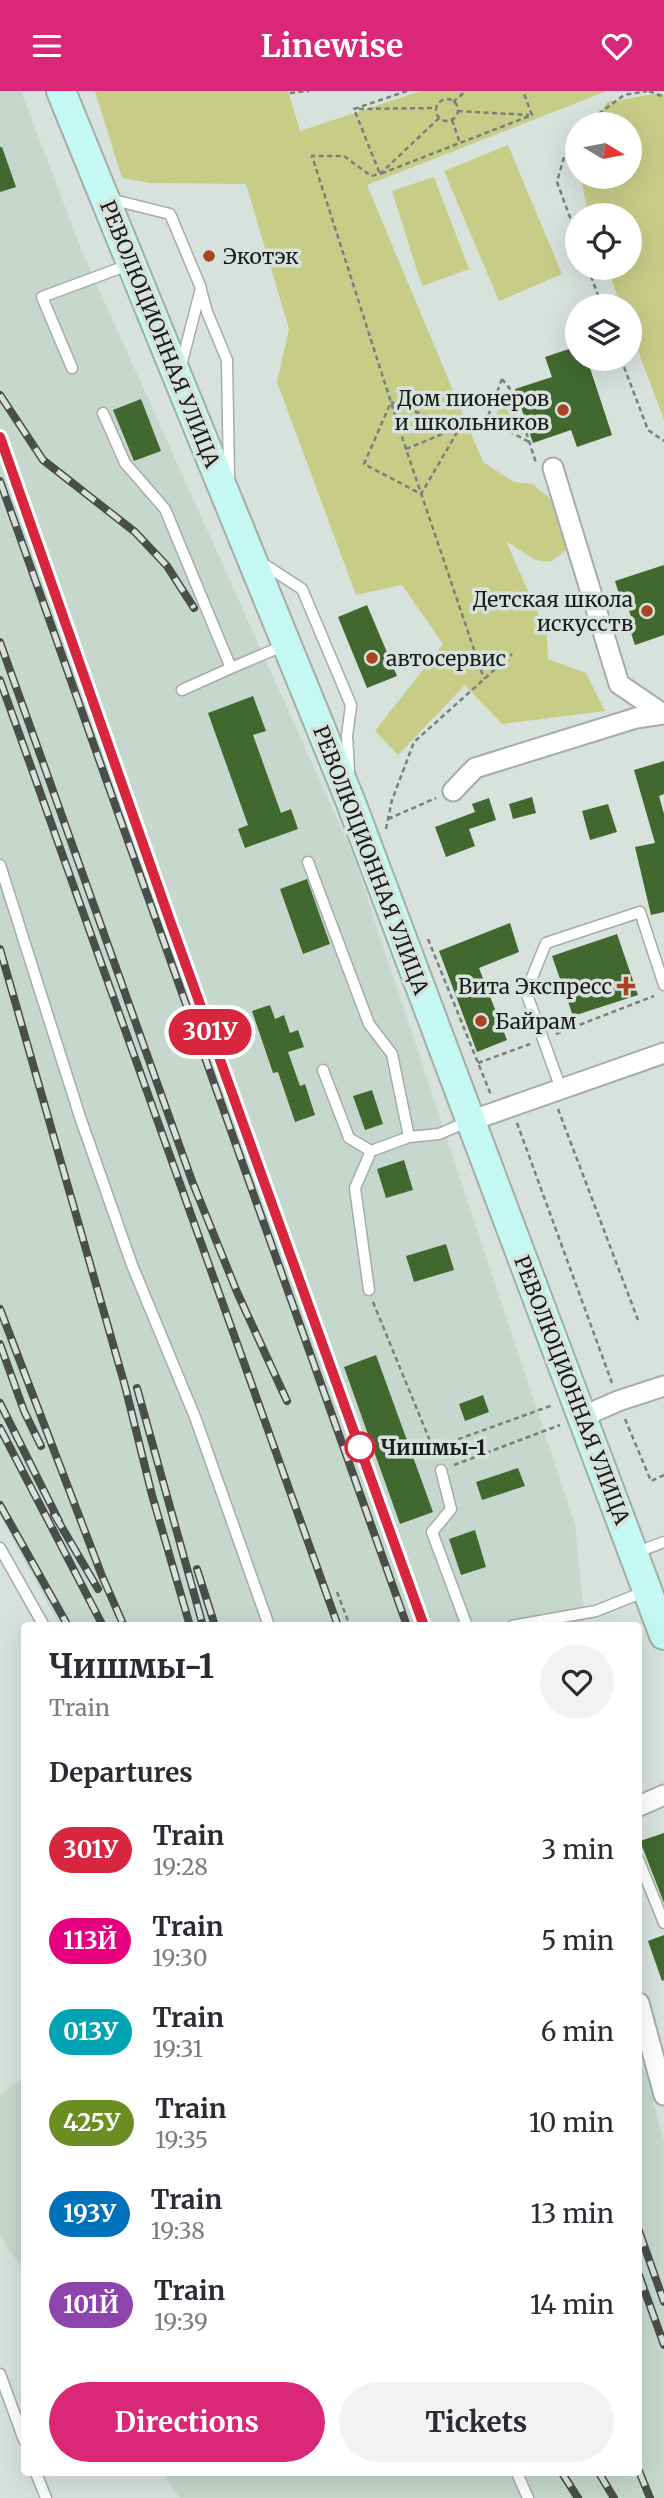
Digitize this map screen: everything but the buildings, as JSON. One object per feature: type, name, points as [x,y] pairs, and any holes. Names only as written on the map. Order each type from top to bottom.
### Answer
[{"type":"main road","name":"РЕВОЛЮЦИОННАЯ УЛИЦА","points":[[61,91],[350,800],[664,1636]]},
{"type":"street","points":[[553,468],[620,684],[664,714]]},
{"type":"street","points":[[453,790],[475,768],[636,718],[664,714]]},
{"type":"street","points":[[470,1121],[664,1053]]},
{"type":"street","points":[[579,1407],[618,1401],[664,1386]]},
{"type":"street","points":[[642,1806],[664,1795]]},
{"type":"street","points":[[642,2014],[664,2095]]},
{"type":"lane","points":[[104,198],[170,214],[201,288],[227,361],[229,505]]},
{"type":"lane","points":[[72,368],[41,297],[131,264]]},
{"type":"lane","points":[[178,376],[201,288]]},
{"type":"lane","points":[[103,413],[125,463],[165,509],[232,668]]},
{"type":"lane","points":[[249,554],[302,589],[351,705],[347,736],[350,800]]},
{"type":"lane","points":[[182,689],[287,645]]},
{"type":"lane","points":[[308,862],[369,1024],[392,1054],[409,1137]]},
{"type":"lane","points":[[0,865],[80,1117],[124,1240],[195,1417],[268,1622]]},
{"type":"lane","points":[[556,1091],[543,1039],[526,992],[546,943],[640,912],[664,985]]},
{"type":"lane","points":[[323,1070],[349,1137],[371,1151]]},
{"type":"lane","points":[[369,1290],[355,1188],[371,1151],[409,1137],[439,1134],[470,1121]]},
{"type":"lane","points":[[441,1470],[451,1509],[432,1532],[466,1622]]},
{"type":"lane","points":[[633,1554],[664,1542]]},
{"type":"lane","points":[[0,1548],[42,1622]]},
{"type":"lane","points":[[534,1622],[596,1611],[647,1591]]},
{"type":"lane","points":[[642,1868],[664,1923]]},
{"type":"lane","points":[[0,2374],[21,2432]]},
{"type":"lane","points":[[38,2476],[46,2498]]},
{"type":"lane","points":[[518,2476],[528,2498]]},
{"type":"path","points":[[290,93],[309,91]]},
{"type":"path","points":[[354,109],[407,91]]},
{"type":"path","points":[[453,102],[466,91]]},
{"type":"path","points":[[523,91],[532,115]]},
{"type":"path","points":[[601,112],[624,95],[648,91],[664,97]]},
{"type":"path","points":[[354,109],[436,108],[443,100],[453,102],[458,111]]},
{"type":"path","points":[[436,108],[439,118],[445,121],[452,120],[458,111]]},
{"type":"path","points":[[354,109],[380,174]]},
{"type":"path","points":[[458,111],[532,115]]},
{"type":"path","points":[[484,679],[406,449],[312,156],[344,156],[371,176],[532,115]]},
{"type":"path","points":[[380,174],[439,118]]},
{"type":"path","points":[[452,120],[460,143]]},
{"type":"path","points":[[565,156],[557,181],[565,203]]},
{"type":"path","points":[[626,371],[648,431],[664,441]]},
{"type":"path","points":[[529,442],[487,419],[502,379],[514,394],[537,465],[553,468]]},
{"type":"path","points":[[391,402],[364,464],[421,494]]},
{"type":"path","points":[[391,402],[459,429],[421,494]]},
{"type":"path","points":[[406,449],[444,433]]},
{"type":"path","points":[[385,832],[392,800],[414,742],[512,654]]},
{"type":"path","points":[[388,819],[453,790]]},
{"type":"path","points":[[426,935],[478,1063],[504,1109],[651,1481],[664,1475]]},
{"type":"path","points":[[478,1063],[664,992]]},
{"type":"path","points":[[556,1091],[638,1320]]},
{"type":"path","points":[[369,1290],[441,1470],[579,1407]]},
{"type":"path","points":[[433,1448],[579,1407]]},
{"type":"path","points":[[337,1592],[348,1622]]},
{"type":"shaded area","points":[[0,91],[21,91],[83,254],[352,852],[575,1524],[585,1622],[58,1622],[0,1516]]},
{"type":"shaded area","points":[[642,2060],[664,2142],[664,2498],[180,2498],[165,2476],[642,2476]]},
{"type":"shaded area","points":[[21,2079],[21,2267],[0,2236],[0,2095]]},
{"type":"green space","points":[[95,91],[288,91],[300,131],[421,91],[607,91],[367,185],[483,462],[514,482],[533,484],[549,498],[565,519],[572,545],[551,562],[535,560],[506,541],[547,634],[548,659],[586,673],[605,711],[502,724],[465,685],[398,755],[375,731],[443,644],[402,585],[356,595],[277,382],[289,329],[246,184],[150,183],[122,178]]},
{"type":"green space","points":[[661,93],[664,95],[664,420],[642,361],[642,294],[617,294],[611,280],[642,280],[642,203],[586,203],[583,189],[642,189],[642,112],[601,112],[607,102]]},
{"type":"green space","points":[[508,145],[562,274],[499,301],[444,171]]},
{"type":"green space","points":[[434,177],[469,269],[422,286],[392,191]]},
{"type":"green space","points":[[506,390],[523,435],[494,419]]},
{"type":"railway","points":[[0,395],[43,460],[135,532],[167,566],[194,608]]},
{"type":"railway","points":[[0,437],[170,921],[423,1622]]},
{"type":"railway","points":[[0,481],[406,1622]]},
{"type":"railway","points":[[0,642],[192,1181],[237,1292],[287,1401]]},
{"type":"railway","points":[[0,680],[337,1622]]},
{"type":"railway","points":[[0,949],[125,1386],[152,1495],[189,1622]]},
{"type":"railway","points":[[0,1309],[102,1576],[122,1622]]},
{"type":"railway","points":[[0,1344],[24,1411],[41,1446]]},
{"type":"railway","points":[[137,1388],[202,1622]]},
{"type":"railway","points":[[0,1403],[59,1521]]},
{"type":"railway","points":[[0,1428],[101,1622]]},
{"type":"railway","points":[[0,1505],[66,1622]]},
{"type":"railway","points":[[54,1514],[98,1589]]},
{"type":"railway","points":[[197,1569],[214,1622]]},
{"type":"railway","points":[[642,2240],[664,2302]]},
{"type":"railway","points":[[642,2283],[664,2345]]},
{"type":"railway","points":[[564,2476],[578,2498]]},
{"type":"railway","points":[[601,2476],[614,2498]]},
{"type":"railway","points":[[641,2476],[650,2498]]},
{"type":"train","name":"301У","points":[[0,437],[170,921],[423,1622]]},
{"type":"place","name":"Экотэк","points":[[209,256]]},
{"type":"place","name":"Дом пионеров и школьников","points":[[563,410]]},
{"type":"place","name":"Детская школа искусств","points":[[647,611]]},
{"type":"place","name":"автосервис","points":[[372,658]]},
{"type":"place","name":"Вита Экспресс","points":[[626,986]]},
{"type":"place","name":"Байрам","points":[[481,1021]]},
{"type":"place","name":"Чишмы-1","points":[[360,1447]]}]
